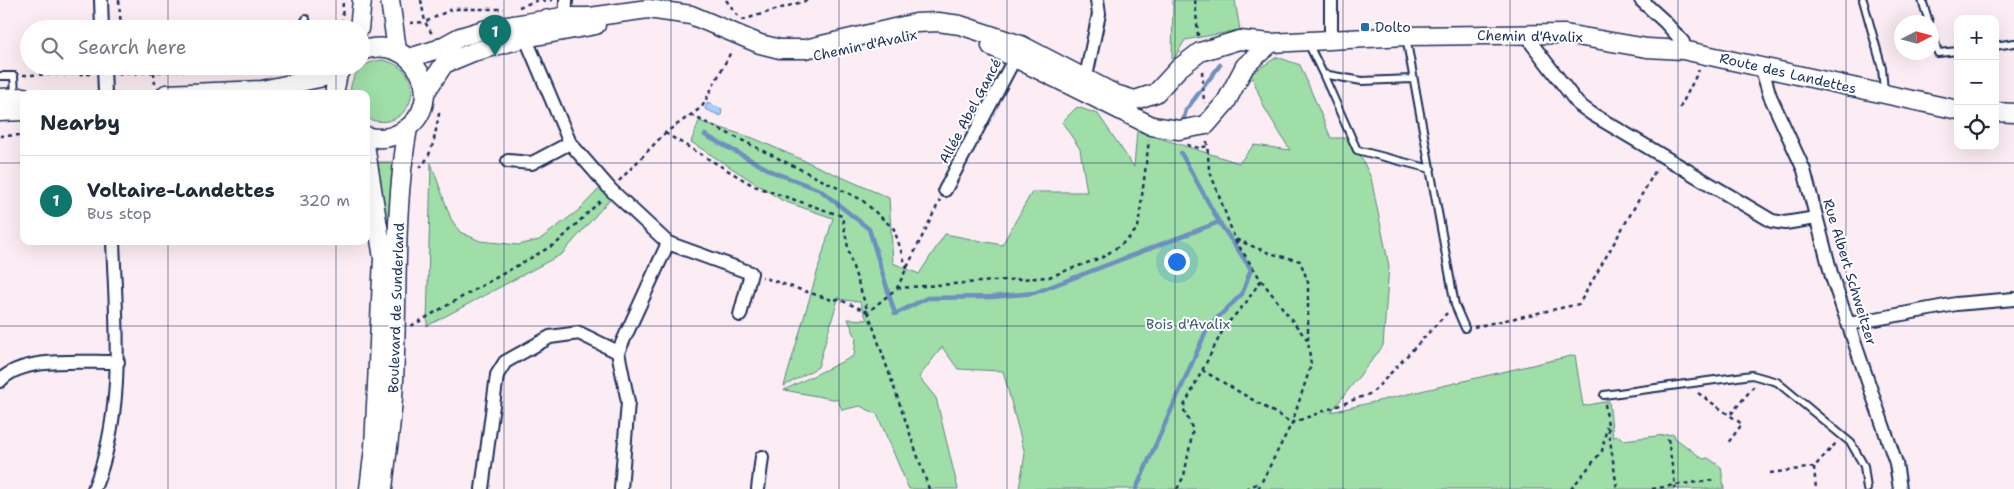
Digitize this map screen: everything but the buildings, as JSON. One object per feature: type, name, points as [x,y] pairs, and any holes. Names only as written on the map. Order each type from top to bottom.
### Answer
[{"type":"street","points":[[100,0],[101,20]]},
{"type":"street","points":[[360,20],[362,0]]},
{"type":"street","points":[[390,0],[403,54],[418,68],[423,80],[425,93]]},
{"type":"street","points":[[1084,85],[1099,14],[1097,0]]},
{"type":"street","points":[[1331,0],[1331,40]]},
{"type":"street","points":[[1642,0],[1683,42],[1683,50]]},
{"type":"street","name":"Chemin d'Avalix","points":[[408,128],[417,118],[423,106],[425,93],[444,64],[522,31],[565,16],[590,16],[648,8],[671,10],[692,15],[760,44],[780,49],[805,49],[916,23],[938,22],[982,32],[1084,85],[1152,126],[1179,130],[1206,124],[1226,102],[1245,66],[1271,43]]},
{"type":"street","name":"Chemin d'Avalix","points":[[565,16],[616,22],[647,18],[664,19],[703,29],[757,54],[792,59],[915,34],[935,32],[952,33],[1019,51]]},
{"type":"street","points":[[522,31],[570,143],[610,190],[668,243],[751,273],[740,315]]},
{"type":"street","name":"Chemin d'Avalix","points":[[370,49],[384,47],[403,54],[438,49],[460,37],[522,31]]},
{"type":"street","points":[[1529,34],[1532,44],[1578,104],[1772,221],[1784,222],[1816,218]]},
{"type":"street","name":"Chemin d'Avalix","points":[[1084,85],[1136,100],[1156,92],[1180,68],[1200,52],[1239,40],[1271,43],[1406,36],[1565,34],[1599,38],[1647,48],[1683,50]]},
{"type":"street","name":"Route des Landettes","points":[[1683,50],[1954,109]]},
{"type":"street","name":"Allée Abel Gancé","points":[[945,190],[1019,51]]},
{"type":"street","name":"Rue Albert Schweitzer","points":[[1764,67],[1763,73],[1770,96],[1804,170],[1832,277],[1896,463],[1900,489]]},
{"type":"street","points":[[100,75],[104,90]]},
{"type":"street","points":[[262,90],[320,75]]},
{"type":"street","points":[[335,90],[339,75]]},
{"type":"street","points":[[0,112],[16,101]]},
{"type":"street","points":[[1999,112],[2014,114]]},
{"type":"street","points":[[370,136],[386,138],[408,128]]},
{"type":"street","name":"Boulevard de Sunderland","points":[[382,489],[393,398],[396,256],[403,156],[408,128]]},
{"type":"street","points":[[508,161],[532,163],[570,143]]},
{"type":"street","name":"Boulevard de Sunderland","points":[[369,489],[374,448],[383,258],[370,176]]},
{"type":"street","points":[[620,489],[628,402],[618,352],[668,243]]},
{"type":"street","points":[[94,489],[102,468],[114,417],[118,362],[113,245]]},
{"type":"street","points":[[1849,324],[1956,304],[2014,299]]},
{"type":"street","points":[[482,489],[497,375],[506,362],[550,336],[579,333],[618,352]]},
{"type":"street","points":[[0,380],[16,368],[35,364],[118,362]]},
{"type":"street","points":[[758,489],[762,457]]},
{"type":"lane","points":[[1863,0],[1882,68],[1884,95]]},
{"type":"lane","points":[[1922,0],[1927,15]]},
{"type":"lane","points":[[1406,36],[1412,79],[1431,169],[1455,305],[1465,328]]},
{"type":"lane","points":[[1308,41],[1357,150],[1431,169]]},
{"type":"lane","points":[[1999,45],[2014,43]]},
{"type":"lane","points":[[1939,53],[1954,51]]},
{"type":"lane","points":[[1323,74],[1362,81],[1412,79]]},
{"type":"lane","points":[[0,76],[14,76],[16,101]]},
{"type":"lane","points":[[1604,395],[1752,375],[1777,382],[1852,443],[1864,466],[1867,489]]},
{"type":"path","points":[[119,0],[120,20]]},
{"type":"path","points":[[342,20],[343,0]]},
{"type":"path","points":[[421,0],[425,22],[433,37]]},
{"type":"path","points":[[410,23],[425,22],[452,9],[502,10],[536,1],[554,0]]},
{"type":"path","points":[[726,0],[741,20],[808,0]]},
{"type":"path","points":[[409,327],[557,243],[664,133],[702,107],[735,44]]},
{"type":"path","points":[[1680,108],[1706,55]]},
{"type":"path","points":[[1202,74],[1204,100]]},
{"type":"path","points":[[14,76],[28,75]]},
{"type":"path","points":[[691,115],[862,200],[894,229],[907,268]]},
{"type":"path","points":[[664,133],[754,186],[842,216],[850,258],[928,489]]},
{"type":"path","points":[[0,136],[20,136]]},
{"type":"path","points":[[897,288],[1049,277],[1104,257],[1126,241],[1138,228],[1149,138],[1158,140]]},
{"type":"path","points":[[1182,144],[1199,148],[1208,146],[1210,169],[1234,239],[1261,280],[1308,342]]},
{"type":"path","points":[[1465,328],[1579,304],[1663,156]]},
{"type":"path","points":[[868,312],[897,288],[945,190]]},
{"type":"path","points":[[1234,239],[1269,253],[1300,261],[1308,282],[1310,365],[1292,422],[1259,483],[1258,489]]},
{"type":"path","points":[[751,273],[795,289],[832,300],[838,299],[868,312]]},
{"type":"path","points":[[1177,489],[1184,476],[1193,430],[1183,408],[1225,326],[1261,280]]},
{"type":"path","points":[[1292,422],[1372,392],[1455,305]]},
{"type":"path","points":[[1202,370],[1292,422]]},
{"type":"path","points":[[1731,415],[1762,377]]},
{"type":"path","points":[[1685,384],[1742,424],[1728,443]]},
{"type":"path","points":[[1604,395],[1617,489]]},
{"type":"path","points":[[1571,489],[1602,451],[1608,422]]},
{"type":"path","points":[[1770,473],[1814,467],[1843,436]]},
{"type":"path","points":[[1668,439],[1675,487]]},
{"type":"path","points":[[1814,467],[1816,489]]},
{"type":"path","points":[[1652,489],[1713,480]]},
{"type":"path","points":[[1246,489],[1259,483]]},
{"type":"green space","points":[[1173,0],[1235,0],[1240,30],[1185,40],[1172,62]]},
{"type":"green space","name":"Bois d'Avalix","points":[[1277,57],[1300,65],[1331,138],[1352,138],[1371,178],[1389,266],[1383,346],[1331,412],[1575,355],[1583,406],[1609,401],[1613,437],[1619,436],[1623,440],[1674,434],[1675,438],[1703,459],[1708,458],[1721,467],[1724,489],[1019,489],[1025,454],[1003,371],[958,369],[942,347],[919,377],[936,398],[958,489],[909,489],[877,414],[860,406],[842,410],[838,400],[784,390],[854,356],[856,338],[848,319],[867,320],[860,302],[838,299],[818,367],[784,386],[833,218],[783,201],[691,142],[699,121],[753,138],[889,198],[893,263],[919,274],[945,234],[1002,245],[1032,192],[1087,192],[1080,149],[1062,122],[1077,107],[1098,114],[1134,167],[1137,131],[1239,163],[1254,145],[1290,150],[1264,107],[1251,74]]},
{"type":"green space","points":[[381,60],[397,66],[407,75],[412,87],[411,100],[405,111],[395,119],[382,122],[370,119],[370,90],[351,90],[355,75],[370,75],[370,63]]},
{"type":"green space","points":[[374,162],[398,162],[393,230],[383,231]]},
{"type":"green space","points":[[431,163],[451,219],[460,232],[480,241],[518,245],[539,240],[579,210],[601,187],[610,199],[562,254],[427,326]]},
{"type":"water","points":[[707,103],[722,109],[721,116],[705,109]]},
{"type":"waterway","points":[[1183,121],[1186,110],[1220,65]]},
{"type":"waterway","points":[[705,135],[773,172],[820,190],[869,229],[895,314],[927,298],[991,297],[1034,293],[1219,222],[1251,269],[1242,294],[1208,327],[1136,489]]},
{"type":"waterway","points":[[1181,153],[1219,222]]},
{"type":"place","name":"Dolto","points":[[1365,27]]},
{"type":"place","name":"Voltaire-Landettes","points":[[495,56]]}]
